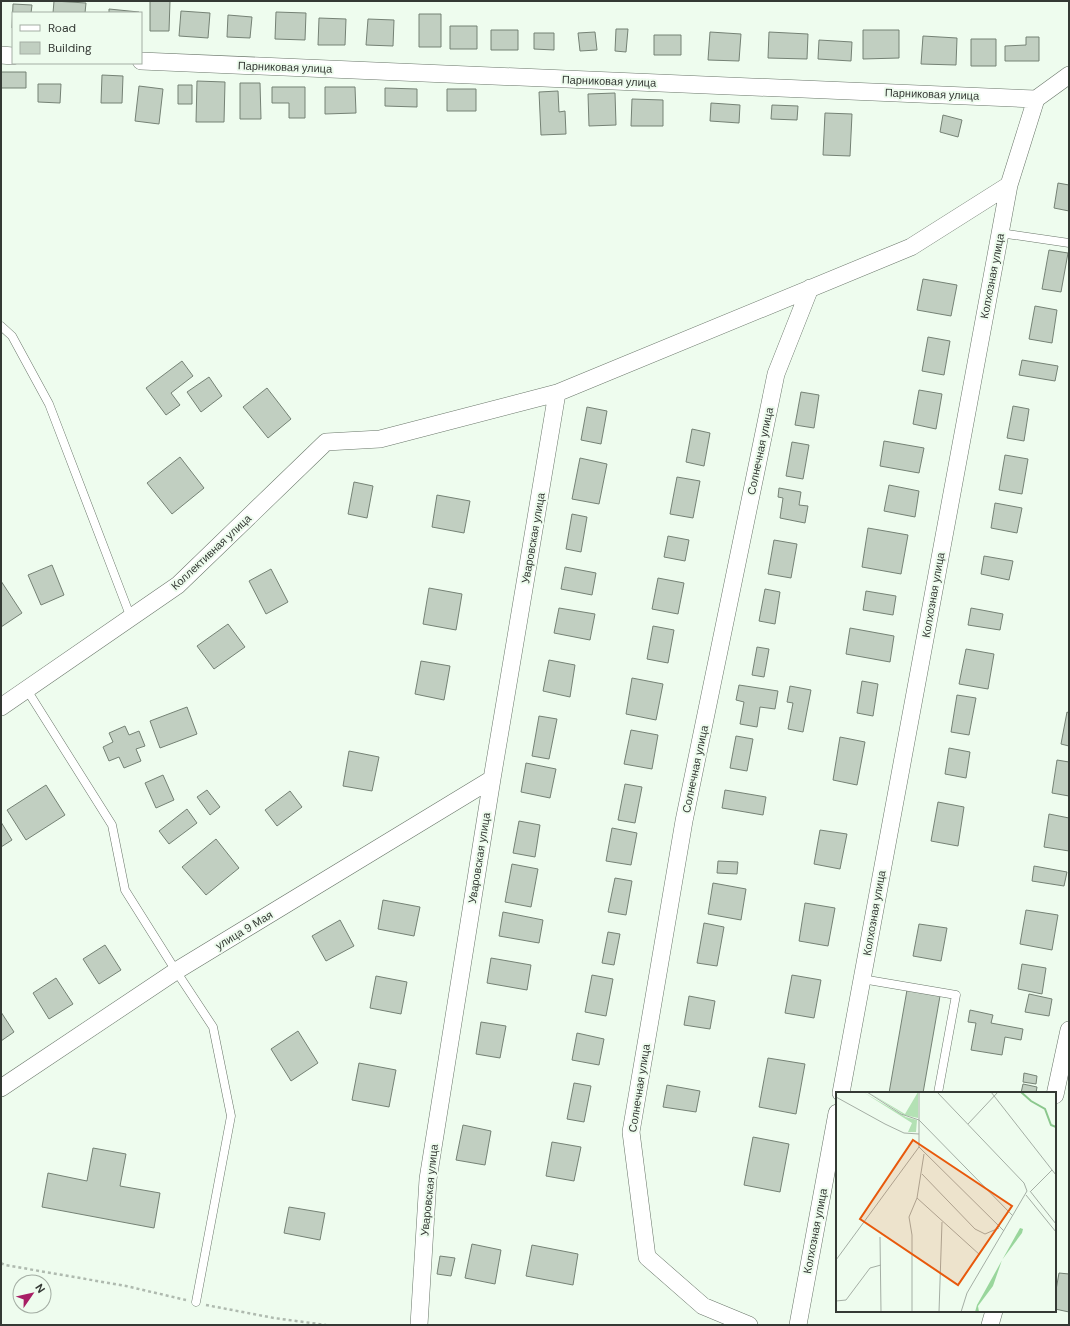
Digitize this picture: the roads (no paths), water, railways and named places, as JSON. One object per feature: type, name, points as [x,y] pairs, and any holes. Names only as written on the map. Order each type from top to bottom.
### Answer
[{"type":"street","points":[[1,55],[12,56]]},
{"type":"street","name":"Парниковая улица","points":[[142,61],[1036,99]]},
{"type":"street","points":[[1036,99],[1069,75]]},
{"type":"street","name":"Колхозная улица","points":[[841,1092],[1009,185],[1036,99]]},
{"type":"street","name":"Коллективная улица","points":[[1,707],[178,585],[326,442],[380,439],[558,392],[912,247],[1009,185]]},
{"type":"street","name":"Солнечная улица","points":[[749,1325],[703,1306],[647,1257],[631,1132],[684,821],[776,374],[810,288]]},
{"type":"street","name":"Уваровская улица","points":[[419,1325],[428,1179],[492,779],[558,392]]},
{"type":"street","name":"улица 9 Мая","points":[[1,1088],[176,972],[492,779]]},
{"type":"street","points":[[1056,1092],[1069,1030]]},
{"type":"street","name":"Колхозная улица","points":[[798,1325],[836,1123]]},
{"type":"street","points":[[990,1325],[994,1312]]},
{"type":"lane","points":[[1000,232],[1069,243]]},
{"type":"lane","points":[[1,326],[12,336],[49,404],[131,618]]},
{"type":"lane","points":[[27,690],[112,825],[125,890],[176,972],[213,1027],[231,1116],[196,1302]]},
{"type":"lane","points":[[862,979],[956,996],[938,1092]]}]
